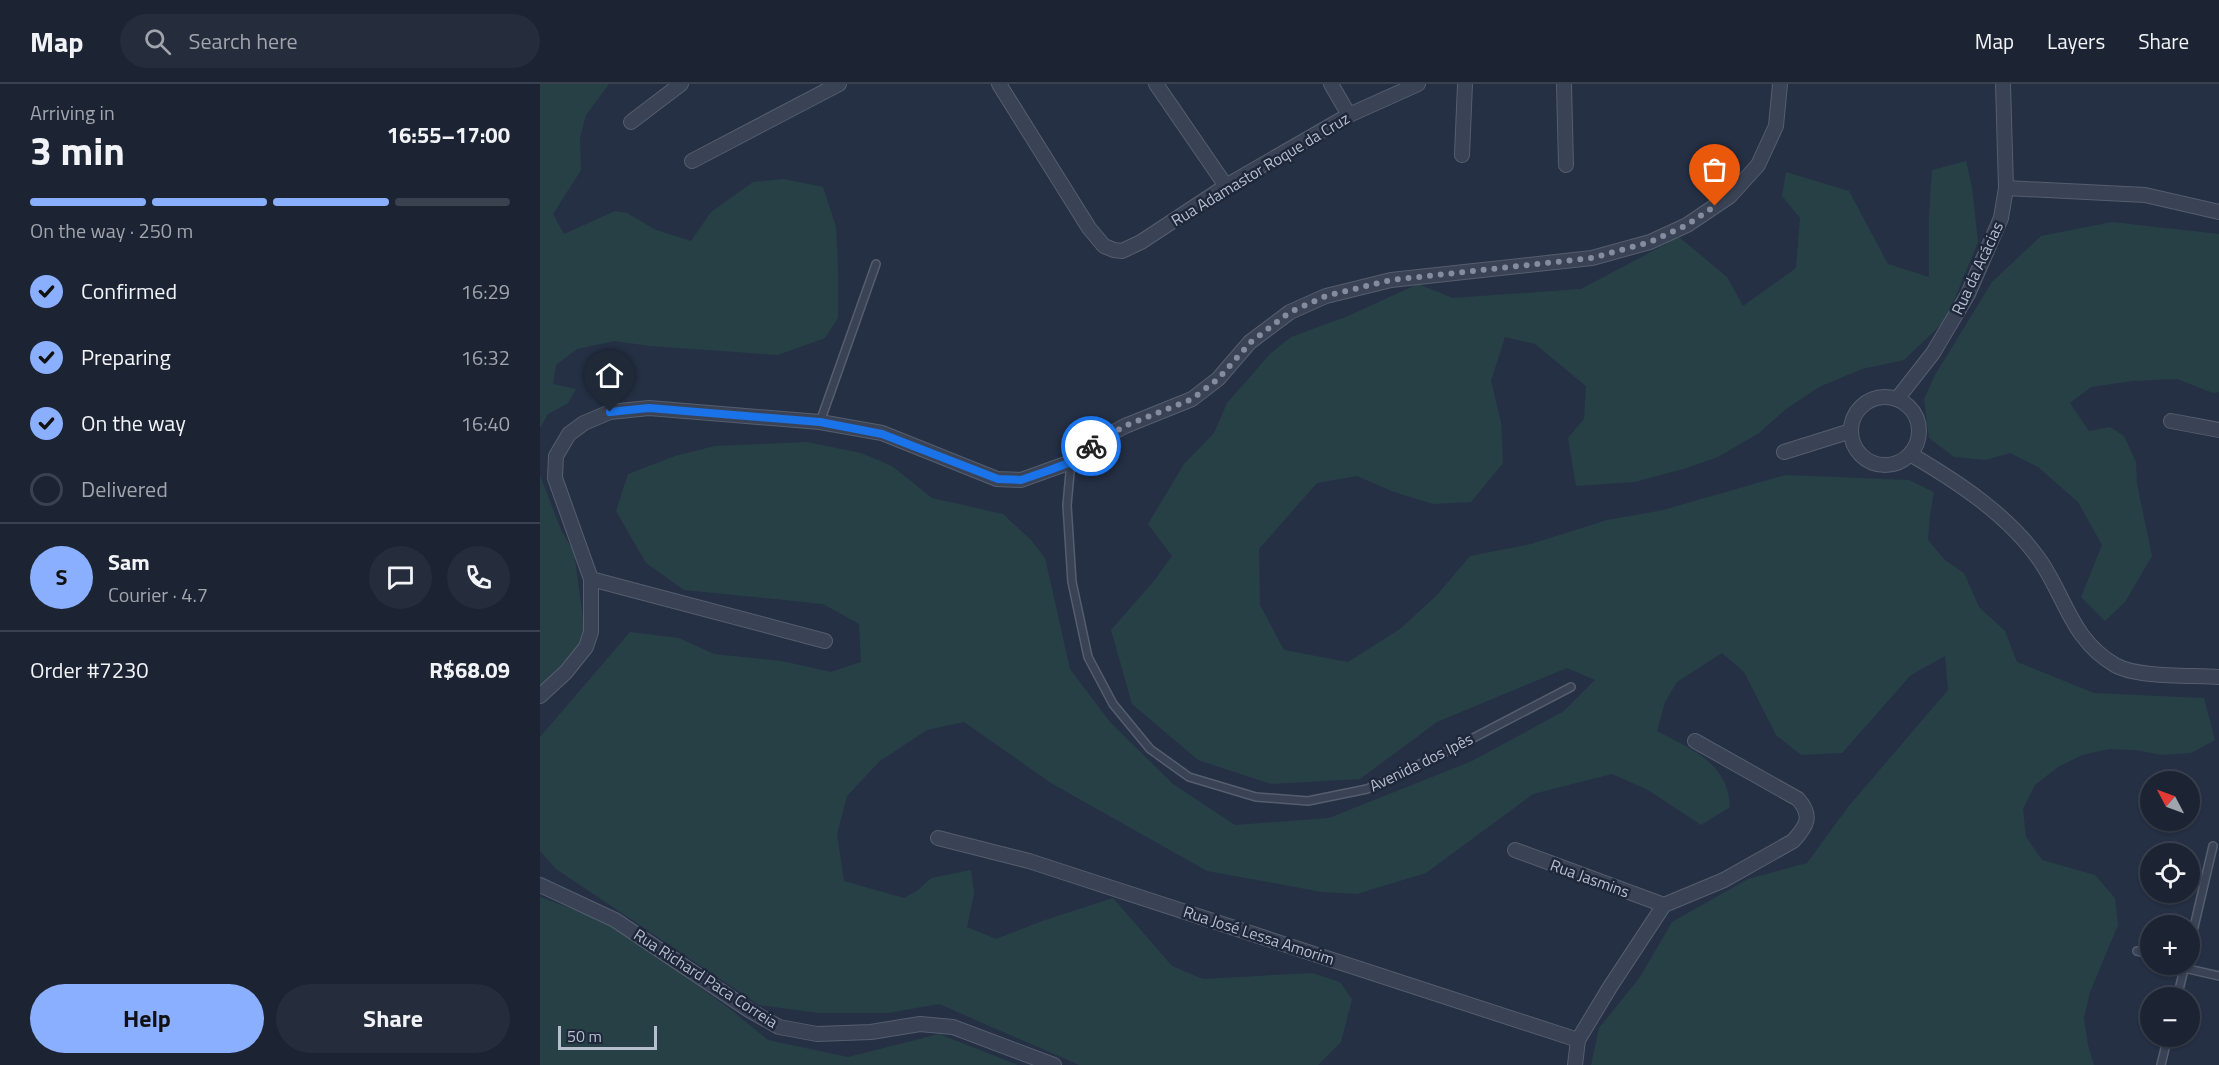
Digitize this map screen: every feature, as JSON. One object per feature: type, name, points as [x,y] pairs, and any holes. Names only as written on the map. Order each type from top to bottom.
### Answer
[{"type":"street","points":[[630,122],[681,84]]},
{"type":"street","points":[[692,161],[839,84]]},
{"type":"street","name":"Rua Adamastor Roque da Cruz","points":[[999,84],[1089,228],[1104,246],[1122,251],[1141,242],[1226,186],[1349,115],[1418,84]]},
{"type":"street","points":[[1156,84],[1226,186]]},
{"type":"street","points":[[1331,84],[1349,115]]},
{"type":"street","points":[[1462,155],[1465,84]]},
{"type":"street","points":[[1564,84],[1566,165]]},
{"type":"street","points":[[540,696],[566,672],[586,647],[591,632],[591,579],[555,478],[556,456],[569,434],[584,423],[610,412],[649,408],[820,422],[882,434],[998,479],[1021,480],[1071,462],[1101,439],[1125,426],[1192,399],[1218,379],[1251,342],[1290,312],[1326,296],[1391,280],[1592,258],[1650,242],[1687,225],[1730,196],[1758,165],[1776,126],[1780,84]]},
{"type":"street","name":"Rua da Acácias","points":[[1897,399],[1933,353],[1968,294],[2001,218],[2006,188],[2003,84]]},
{"type":"street","points":[[2006,188],[2145,195],[2219,212]]},
{"type":"street","points":[[1875,398],[1897,399],[1907,404],[1919,423],[1920,434],[1917,445],[1901,461],[1890,465],[1878,465],[1859,453],[1853,443],[1851,431],[1853,421],[1858,411],[1875,398]]},
{"type":"street","points":[[2171,421],[2219,430]]},
{"type":"street","points":[[1784,452],[1851,431]]},
{"type":"street","points":[[1910,454],[1944,474],[2006,521],[2041,562],[2073,624],[2095,651],[2117,666],[2139,673],[2219,677]]},
{"type":"street","points":[[591,579],[825,641]]},
{"type":"street","points":[[1575,1065],[1578,1040],[1664,905],[1724,880],[1792,841],[1802,831],[1808,818],[1806,808],[1798,799],[1695,741]]},
{"type":"street","name":"Rua José Lessa Amorim","points":[[938,838],[1029,861],[1578,1040]]},
{"type":"street","name":"Rua Jasmins","points":[[1515,850],[1664,905]]},
{"type":"street","name":"Rua Richard Paca Correia","points":[[540,885],[615,920],[779,1028],[817,1034],[871,1032],[920,1024],[953,1027],[1054,1065]]},
{"type":"lane","points":[[820,422],[876,264]]},
{"type":"lane","name":"Avenida dos Ipês","points":[[1071,462],[1067,505],[1072,582],[1088,657],[1113,704],[1150,749],[1189,777],[1256,797],[1308,801],[1367,789],[1456,747],[1570,687]]},
{"type":"lane","points":[[2197,915],[2213,846]]},
{"type":"lane","points":[[2200,970],[2219,976]]},
{"type":"lane","points":[[2161,1065],[2165,1047]]},
{"type":"green space","points":[[540,84],[609,84],[586,115],[580,138],[581,170],[553,214],[564,234],[615,211],[627,213],[656,230],[691,241],[711,212],[753,182],[784,179],[823,187],[836,227],[838,267],[838,318],[825,338],[778,355],[650,346],[614,341],[577,349],[556,365],[553,384],[576,389],[568,403],[548,414],[540,428]]},
{"type":"green space","points":[[1966,161],[1972,187],[1978,242],[1946,320],[1904,360],[1862,369],[1819,387],[1786,409],[1759,433],[1718,457],[1635,482],[1576,486],[1568,438],[1584,419],[1586,386],[1535,344],[1505,337],[1491,381],[1501,422],[1503,463],[1471,502],[1433,504],[1394,492],[1357,476],[1317,483],[1259,549],[1260,605],[1284,650],[1348,662],[1400,629],[1437,595],[1470,556],[1531,544],[1607,520],[1663,510],[1785,475],[1909,480],[1934,492],[1928,540],[1945,560],[1964,573],[1979,607],[2005,631],[2017,662],[2094,693],[2204,698],[2215,740],[2191,753],[2162,755],[2136,750],[2109,749],[2082,755],[2058,767],[2035,785],[2023,809],[2026,837],[2042,860],[2095,875],[2115,898],[2118,925],[2090,992],[2084,1018],[2094,1065],[1591,1065],[1599,1028],[1640,977],[1672,922],[1748,879],[1807,863],[1848,807],[1948,690],[1945,656],[1911,675],[1842,753],[1801,755],[1776,735],[1744,672],[1722,653],[1677,682],[1665,702],[1657,731],[1706,759],[1715,768],[1728,792],[1730,807],[1701,825],[1648,790],[1612,774],[1533,794],[1426,873],[1357,894],[1322,892],[1207,871],[1051,783],[964,722],[927,730],[880,761],[847,796],[837,834],[844,881],[904,898],[917,891],[931,878],[971,870],[974,894],[967,927],[996,939],[1113,898],[1172,966],[1203,979],[1312,973],[1340,982],[1352,999],[1341,1042],[1318,1065],[1079,1065],[939,1004],[888,1013],[819,1013],[759,1005],[556,869],[540,851],[540,737],[630,632],[679,638],[714,654],[782,661],[831,672],[861,662],[859,624],[823,604],[684,590],[646,563],[616,511],[628,474],[675,456],[715,446],[807,442],[861,453],[892,466],[932,498],[1003,514],[1031,540],[1045,558],[1070,669],[1110,722],[1173,784],[1235,825],[1329,818],[1472,761],[1564,711],[1595,680],[1567,668],[1437,722],[1360,779],[1271,784],[1198,760],[1132,704],[1111,630],[1154,581],[1172,556],[1148,524],[1184,464],[1214,433],[1227,403],[1271,353],[1291,337],[1348,316],[1418,284],[1453,298],[1581,289],[1679,237],[1727,277],[1743,306],[1796,268],[1800,218],[1782,196],[1786,172],[1849,191],[1888,264],[1929,277],[1932,170]]},
{"type":"green space","points":[[2112,222],[2219,234],[2219,392],[2213,393],[2177,379],[2132,381],[2091,387],[2070,403],[2089,431],[2110,427],[2124,436],[2136,462],[2137,484],[2152,556],[2125,602],[2105,621],[2081,597],[2102,545],[2078,502],[2038,467],[2010,453],[1986,460],[1954,457],[1929,438],[1924,399],[1935,375],[1992,282],[2041,236]]},
{"type":"green space","points":[[540,475],[561,530],[574,552],[586,641],[546,684],[540,686]]},
{"type":"green space","points":[[540,897],[610,923],[730,1009],[768,1040],[848,1057],[939,1034],[1018,1065],[540,1065]]},
{"type":"way so far","points":[[1091,446],[1125,426],[1192,399],[1218,379],[1251,342],[1290,312],[1326,296],[1391,280],[1592,258],[1650,242],[1687,225],[1715,206]]},
{"type":"route","points":[[610,412],[649,408],[820,422],[882,434],[998,479],[1021,480],[1050,470],[1071,462],[1091,446]]}]
